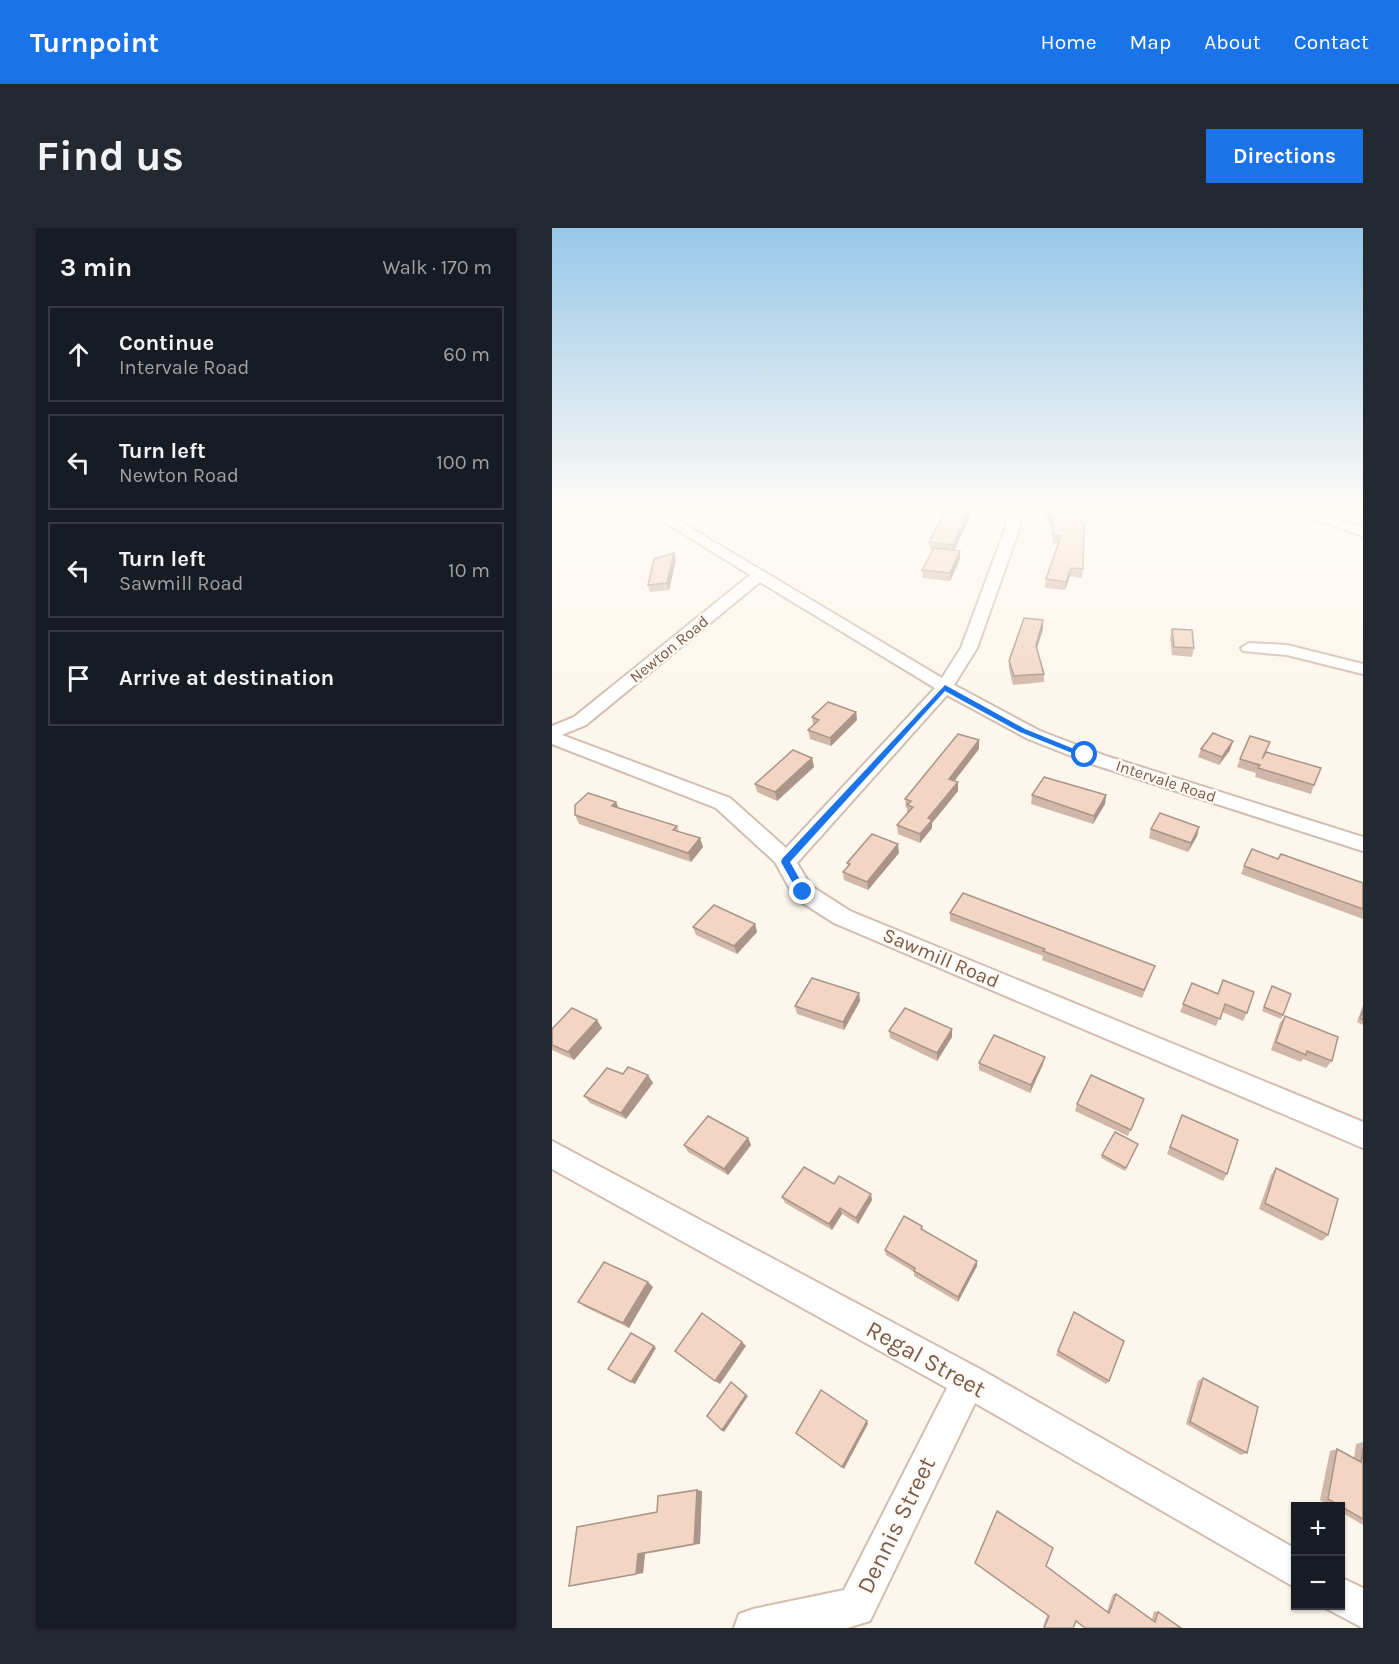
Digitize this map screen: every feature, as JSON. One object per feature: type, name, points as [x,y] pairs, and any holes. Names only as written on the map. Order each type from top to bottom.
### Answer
[{"type":"street","points":[[751,570],[759,575]]},
{"type":"street","points":[[785,862],[860,783],[945,687],[969,648],[997,570]]},
{"type":"street","name":"Intervale Road","points":[[759,575],[945,687],[1023,730],[1057,745],[1363,844]]},
{"type":"street","name":"Newton Road","points":[[552,733],[580,721],[759,575]]},
{"type":"street","points":[[1249,648],[1287,650],[1363,669]]},
{"type":"street","name":"Sawmill Road","points":[[552,738],[723,803],[783,857],[803,892],[842,917],[1363,1136]]},
{"type":"street","name":"Regal Street","points":[[552,1154],[968,1382],[1291,1567]]},
{"type":"street","name":"Dennis Street","points":[[753,1628],[856,1607],[968,1382]]},
{"type":"street","points":[[1345,1598],[1363,1608]]},
{"type":"building","points":[[651,570],[670,570],[667,583],[648,585]]},
{"type":"building","points":[[925,570],[951,570],[950,573]]},
{"type":"building","points":[[1049,570],[1070,570],[1066,582],[1046,579]]},
{"type":"building","points":[[1024,618],[1043,620],[1036,646],[1044,674],[1014,676],[1009,661]]},
{"type":"building","points":[[1172,629],[1192,630],[1194,648],[1174,647]]},
{"type":"building","points":[[828,702],[856,712],[830,738],[808,730],[819,720],[812,717]]},
{"type":"building","points":[[1213,733],[1233,741],[1222,757],[1201,749]]},
{"type":"building","points":[[958,734],[979,740],[949,779],[958,782],[928,818],[932,820],[920,834],[897,825],[913,807],[907,805],[911,801],[905,799]]},
{"type":"building","points":[[1250,736],[1270,742],[1262,759],[1266,752],[1321,768],[1314,785],[1258,768],[1260,765],[1240,759]]},
{"type":"building","points":[[793,750],[812,758],[775,792],[755,784]]},
{"type":"building","points":[[1044,777],[1106,795],[1094,816],[1032,795]]},
{"type":"building","points":[[588,793],[616,802],[612,806],[677,826],[673,830],[700,838],[688,853],[575,815],[575,805]]},
{"type":"building","points":[[1160,813],[1199,827],[1191,843],[1151,829]]},
{"type":"building","points":[[872,834],[898,844],[867,882],[843,872],[850,864],[847,863]]},
{"type":"building","points":[[1252,849],[1278,859],[1281,854],[1363,883],[1363,909],[1244,866]]},
{"type":"building","points":[[963,893],[1155,966],[1144,990],[950,913]]},
{"type":"building","points":[[714,905],[755,924],[734,946],[693,927]]},
{"type":"building","points":[[812,978],[859,993],[843,1022],[795,1006]]},
{"type":"building","points":[[1223,980],[1254,992],[1247,1013],[1225,1004],[1220,1019],[1183,1004],[1192,983],[1218,994]]},
{"type":"building","points":[[1272,986],[1291,994],[1283,1015],[1264,1007]]},
{"type":"building","points":[[572,1008],[597,1020],[568,1052],[552,1045],[552,1029]]},
{"type":"building","points":[[905,1008],[952,1029],[937,1053],[889,1031]]},
{"type":"building","points":[[1285,1016],[1338,1037],[1332,1061],[1307,1051],[1306,1055],[1276,1042]]},
{"type":"building","points":[[994,1035],[1045,1057],[1031,1085],[979,1063]]},
{"type":"building","points":[[628,1067],[648,1075],[621,1113],[584,1096],[607,1068],[623,1074]]},
{"type":"building","points":[[1091,1075],[1144,1099],[1131,1130],[1077,1104]]},
{"type":"building","points":[[1182,1115],[1238,1140],[1227,1174],[1170,1147]]},
{"type":"building","points":[[708,1116],[748,1138],[724,1169],[684,1145]]},
{"type":"building","points":[[1115,1132],[1138,1144],[1126,1168],[1102,1155]]},
{"type":"building","points":[[804,1167],[834,1184],[839,1176],[871,1194],[856,1218],[840,1208],[829,1224],[782,1197]]},
{"type":"building","points":[[1276,1168],[1338,1199],[1328,1235],[1265,1203]]},
{"type":"building","points":[[904,1216],[922,1226],[921,1229],[977,1261],[958,1297],[914,1271],[915,1268],[885,1250]]},
{"type":"building","points":[[604,1262],[648,1282],[623,1323],[578,1302]]},
{"type":"building","points":[[1074,1312],[1124,1341],[1109,1381],[1058,1351]]},
{"type":"building","points":[[702,1313],[742,1342],[715,1381],[675,1351]]},
{"type":"building","points":[[631,1333],[654,1346],[631,1382],[608,1369]]},
{"type":"building","points":[[1203,1378],[1258,1407],[1247,1453],[1190,1422]]},
{"type":"building","points":[[731,1382],[746,1395],[722,1430],[707,1416]]},
{"type":"building","points":[[821,1390],[867,1421],[842,1467],[796,1433]]},
{"type":"building","points":[[1363,1448],[1363,1519],[1345,1509],[1345,1502],[1333,1502],[1328,1499],[1337,1449],[1361,1462]]},
{"type":"building","points":[[697,1490],[694,1544],[638,1554],[636,1574],[569,1586],[577,1527],[657,1512],[658,1496]]},
{"type":"building","points":[[997,1511],[1053,1548],[1046,1566],[1109,1613],[1116,1594],[1155,1622],[1158,1612],[1181,1628],[1085,1628],[1076,1621],[1073,1628],[1044,1628],[1049,1616],[975,1563]]},
{"type":"route","points":[[803,892],[785,862],[860,783],[945,687],[1023,730],[1085,755]]}]
